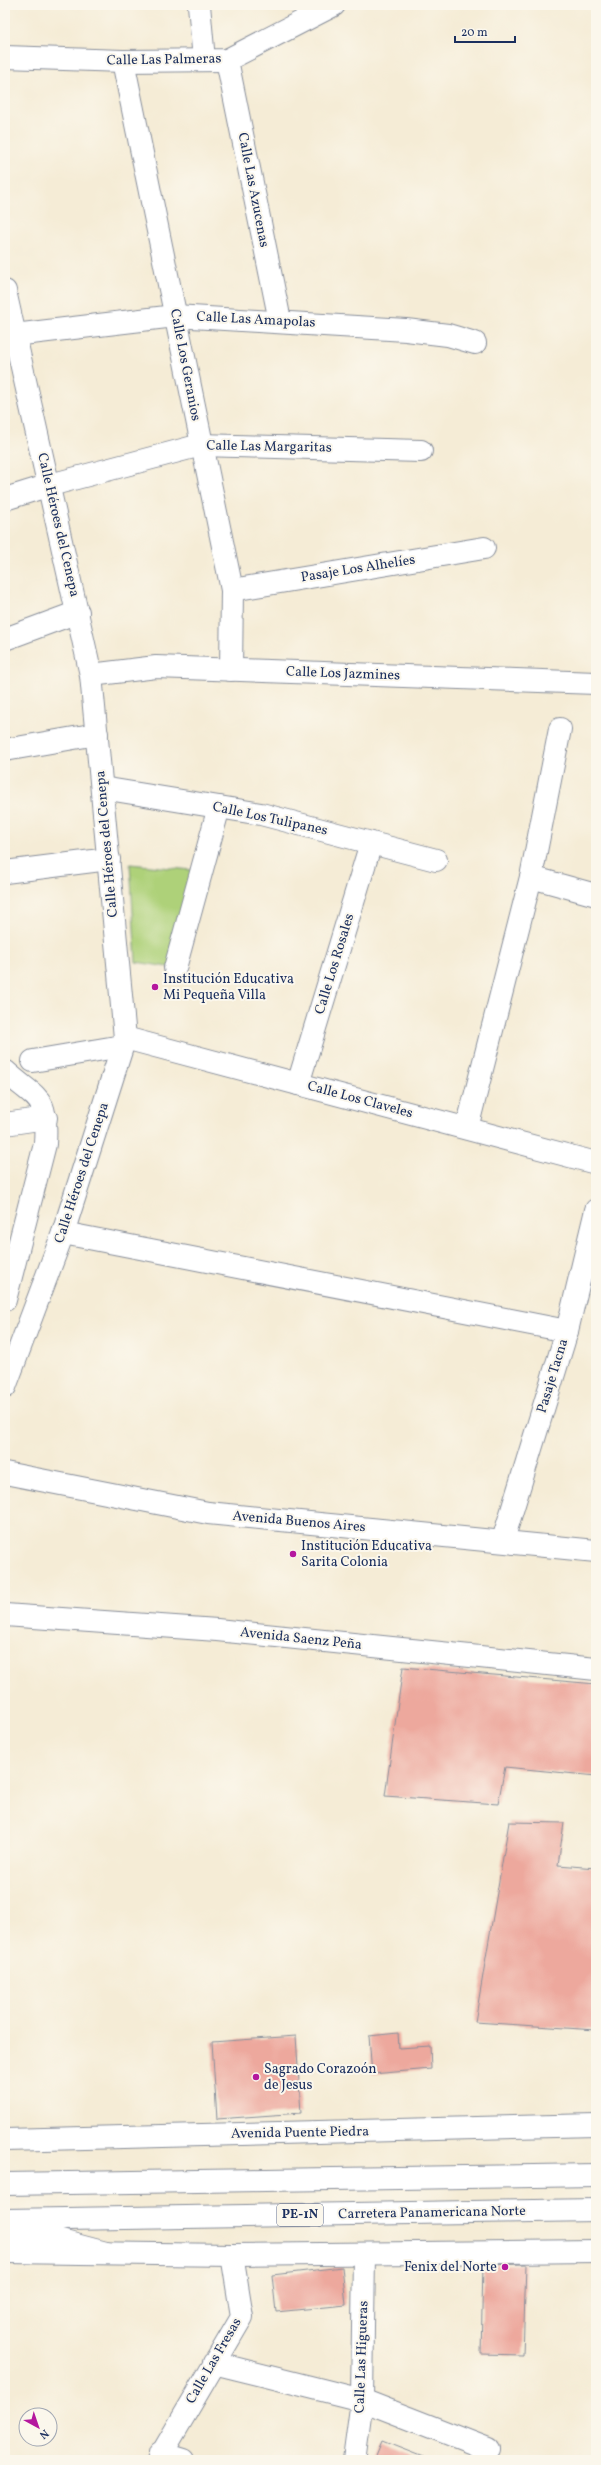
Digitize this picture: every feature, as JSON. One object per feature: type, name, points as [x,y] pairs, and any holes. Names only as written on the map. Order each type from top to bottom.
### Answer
[{"type":"main road","points":[[199,5],[204,60]]},
{"type":"main road","name":"Calle Las Palmeras","points":[[5,57],[122,61],[227,60],[334,5]]},
{"type":"main road","name":"Calle Las Azucenas","points":[[227,60],[280,321]]},
{"type":"main road","name":"Calle Los Geranios","points":[[122,61],[232,590],[231,670]]},
{"type":"main road","name":"Calle Héroes del Cenepa","points":[[5,291],[9,337],[50,485],[91,675],[109,859],[124,1042],[63,1233],[5,1387]]},
{"type":"main road","name":"Calle Las Amapolas","points":[[9,337],[175,316],[280,321],[406,330],[448,335],[474,343]]},
{"type":"main road","name":"Calle Las Margaritas","points":[[5,499],[50,485],[201,445],[421,451]]},
{"type":"main road","name":"Pasaje Los Alhelíes","points":[[232,590],[484,548]]},
{"type":"main road","points":[[5,639],[78,612]]},
{"type":"main road","name":"Calle Los Jazmines","points":[[91,675],[156,667],[596,683]]},
{"type":"main road","points":[[467,1128],[531,876],[560,729]]},
{"type":"main road","points":[[5,750],[97,734]]},
{"type":"main road","name":"Calle Los Tulipanes","points":[[102,788],[261,814],[436,860]]},
{"type":"main road","points":[[175,968],[219,807]]},
{"type":"main road","name":"Calle Los Rosales","points":[[298,1084],[371,843]]},
{"type":"main road","points":[[5,872],[109,859]]},
{"type":"main road","points":[[531,876],[596,895]]},
{"type":"main road","points":[[33,1061],[124,1042]]},
{"type":"main road","name":"Calle Los Claveles","points":[[124,1042],[298,1084],[596,1163]]},
{"type":"main road","points":[[5,1070],[41,1100],[46,1118],[45,1144],[5,1298]]},
{"type":"main road","points":[[5,1124],[46,1118]]},
{"type":"main road","name":"Pasaje Tacna","points":[[504,1540],[567,1331],[596,1210]]},
{"type":"main road","points":[[63,1233],[567,1331]]},
{"type":"main road","name":"Avenida Buenos Aires","points":[[5,1474],[208,1513],[504,1540],[596,1551]]},
{"type":"main road","name":"Avenida Saenz Peña","points":[[5,1615],[216,1630],[596,1669]]},
{"type":"main road","name":"Avenida Puente Piedra","points":[[5,2140],[596,2125]]},
{"type":"main road","points":[[5,2184],[596,2175]]},
{"type":"main road","name":"Carretera Panamericana Norte","points":[[5,2220],[596,2210]]},
{"type":"main road","points":[[5,2232],[53,2239],[106,2252]]},
{"type":"main road","points":[[5,2252],[106,2252],[232,2255],[596,2251]]},
{"type":"main road","name":"Calle Las Higueras","points":[[354,2460],[362,2400],[364,2254]]},
{"type":"main road","name":"Calle Las Fresas","points":[[159,2457],[242,2317],[232,2255]]},
{"type":"main road","points":[[214,2363],[362,2400],[488,2449]]},
{"type":"main road","points":[[159,2457],[183,2460]]},
{"type":"green space","points":[[130,864],[202,871],[175,968],[136,962]]},
{"type":"building","points":[[403,1667],[596,1684],[596,1776],[505,1767],[498,1804],[385,1796]]},
{"type":"building","points":[[509,1822],[564,1823],[558,1865],[596,1868],[596,2030],[475,2022]]},
{"type":"building","points":[[398,2033],[399,2048],[430,2046],[431,2069],[372,2074],[369,2036]]},
{"type":"building","name":"Sagrado Corazoón de Jesus","points":[[296,2036],[301,2113],[217,2119],[212,2042]]},
{"type":"building","points":[[526,2264],[523,2355],[481,2354],[483,2265]]},
{"type":"building","points":[[342,2267],[346,2305],[276,2312],[272,2275]]},
{"type":"building","points":[[382,2441],[428,2459],[428,2460],[374,2460]]},
{"type":"place","name":"Institución Educativa Mi Pequeña Villa","points":[[155,987]]},
{"type":"place","name":"Institución Educativa Sarita Colonia","points":[[293,1554]]},
{"type":"place","name":"Sagrado Corazoón de Jesus","points":[[256,2077]]},
{"type":"place","name":"Fenix del Norte","points":[[505,2267]]}]
